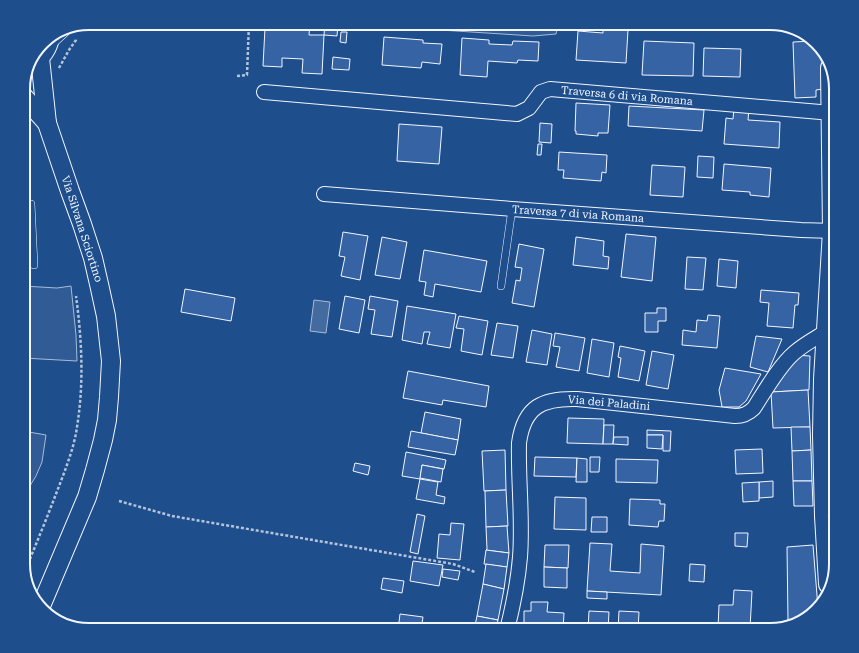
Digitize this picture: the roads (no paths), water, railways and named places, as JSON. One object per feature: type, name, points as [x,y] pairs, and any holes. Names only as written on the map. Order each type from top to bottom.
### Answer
[{"type":"main road","points":[[829,302],[824,379],[823,436],[825,516],[829,565]]},
{"type":"street","name":"Via Silvana Sciortino","points":[[43,52],[47,123],[93,258],[106,316],[111,361],[107,420],[95,470],[87,497],[43,601]]},
{"type":"street","name":"Traversa 6 di via Romana","points":[[264,92],[516,114],[529,108],[541,92],[550,89],[829,113]]},
{"type":"street","points":[[30,104],[47,123]]},
{"type":"street","name":"Traversa 7 di via Romana","points":[[324,194],[512,209],[829,231]]},
{"type":"street","name":"Via dei Paladini","points":[[508,623],[520,557],[520,434],[525,421],[537,407],[548,402],[563,399],[577,399],[735,416],[742,415],[750,412],[754,408],[782,365],[793,354],[804,345],[827,331]]},
{"type":"lane","points":[[43,52],[58,39]]},
{"type":"lane","points":[[30,204],[34,265]]},
{"type":"lane","points":[[501,286],[512,209]]}]
